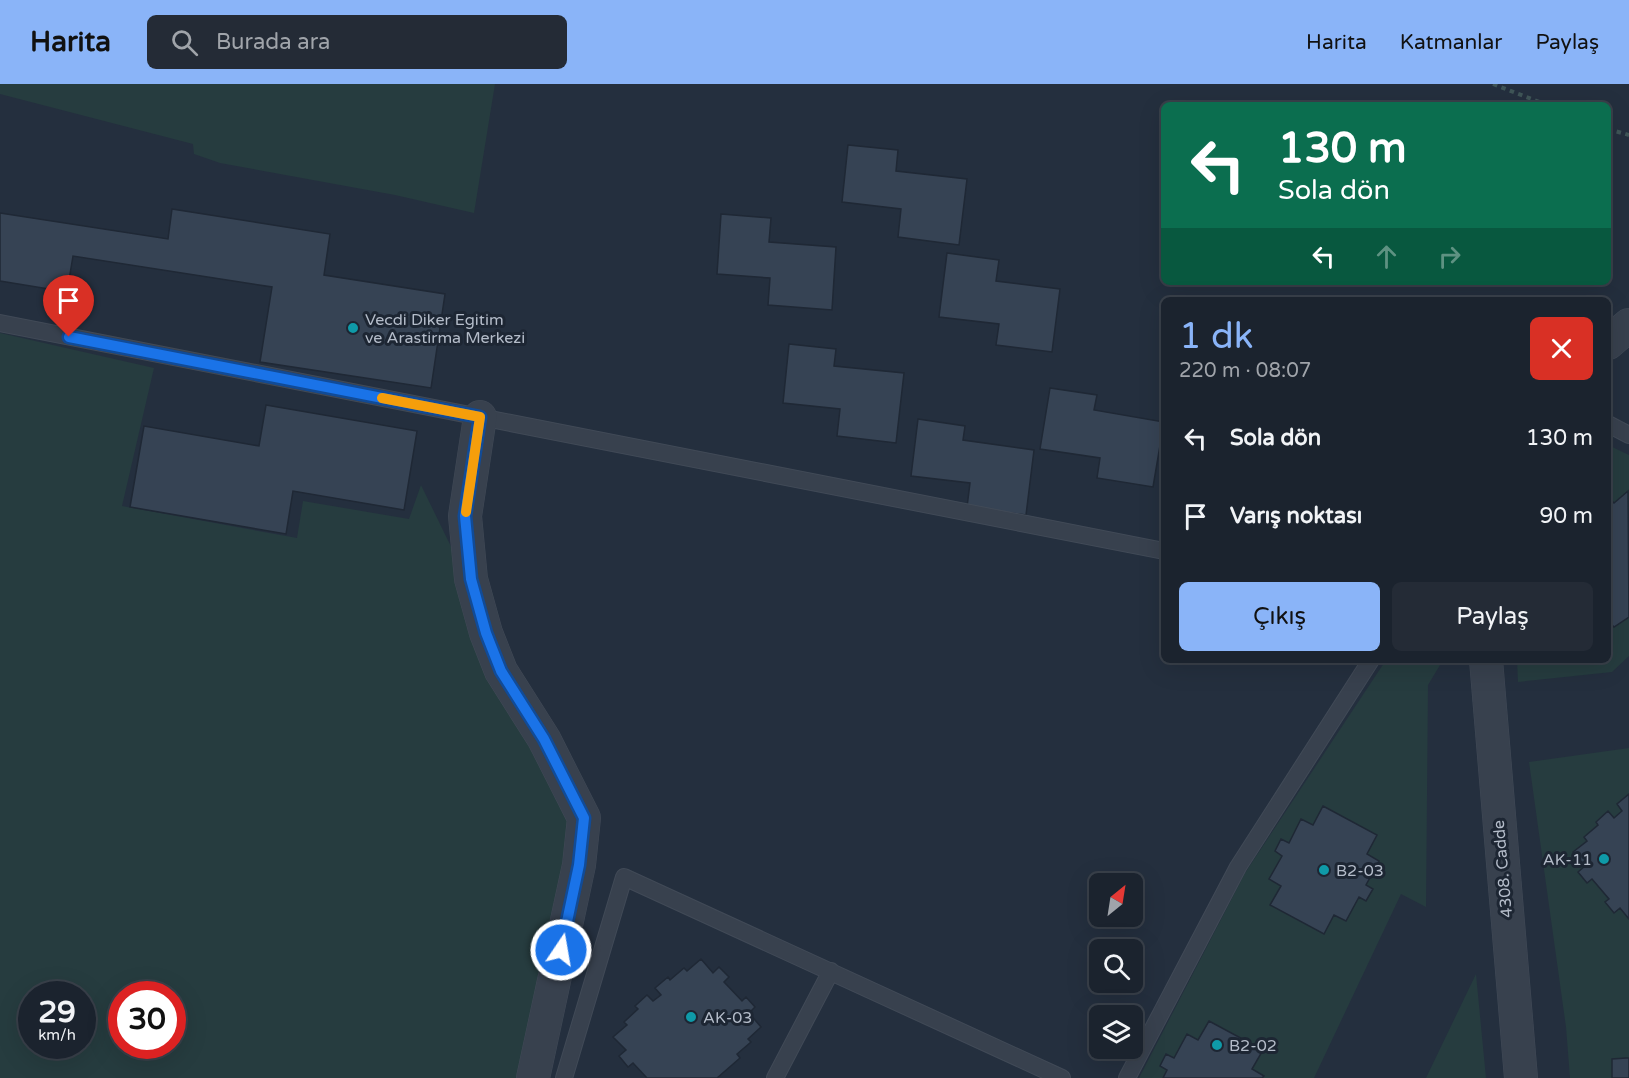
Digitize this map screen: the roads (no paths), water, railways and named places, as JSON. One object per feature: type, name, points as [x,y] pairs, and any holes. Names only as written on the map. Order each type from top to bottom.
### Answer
[{"type":"street","points":[[1611,340],[1629,325]]},
{"type":"street","points":[[480,417],[465,516],[471,579],[486,633],[501,671],[544,739],[584,818],[579,865],[532,1078]]},
{"type":"street","name":"4308. Cadde","points":[[1486,663],[1521,1078]]},
{"type":"lane","points":[[0,323],[1161,550]]},
{"type":"lane","points":[[1611,426],[1629,435]]},
{"type":"lane","points":[[1127,1078],[1238,867],[1369,663]]},
{"type":"lane","points":[[564,1078],[624,877],[1062,1078]]},
{"type":"lane","points":[[775,1078],[831,971]]},
{"type":"place","name":"Vecdi Diker Egitim ve Arastirma Merkezi","points":[[353,328]]},
{"type":"place","name":"AK-11","points":[[1604,859]]},
{"type":"place","name":"B2-03","points":[[1324,870]]},
{"type":"place","name":"AK-03","points":[[691,1017]]},
{"type":"place","name":"B2-02","points":[[1217,1045]]}]
